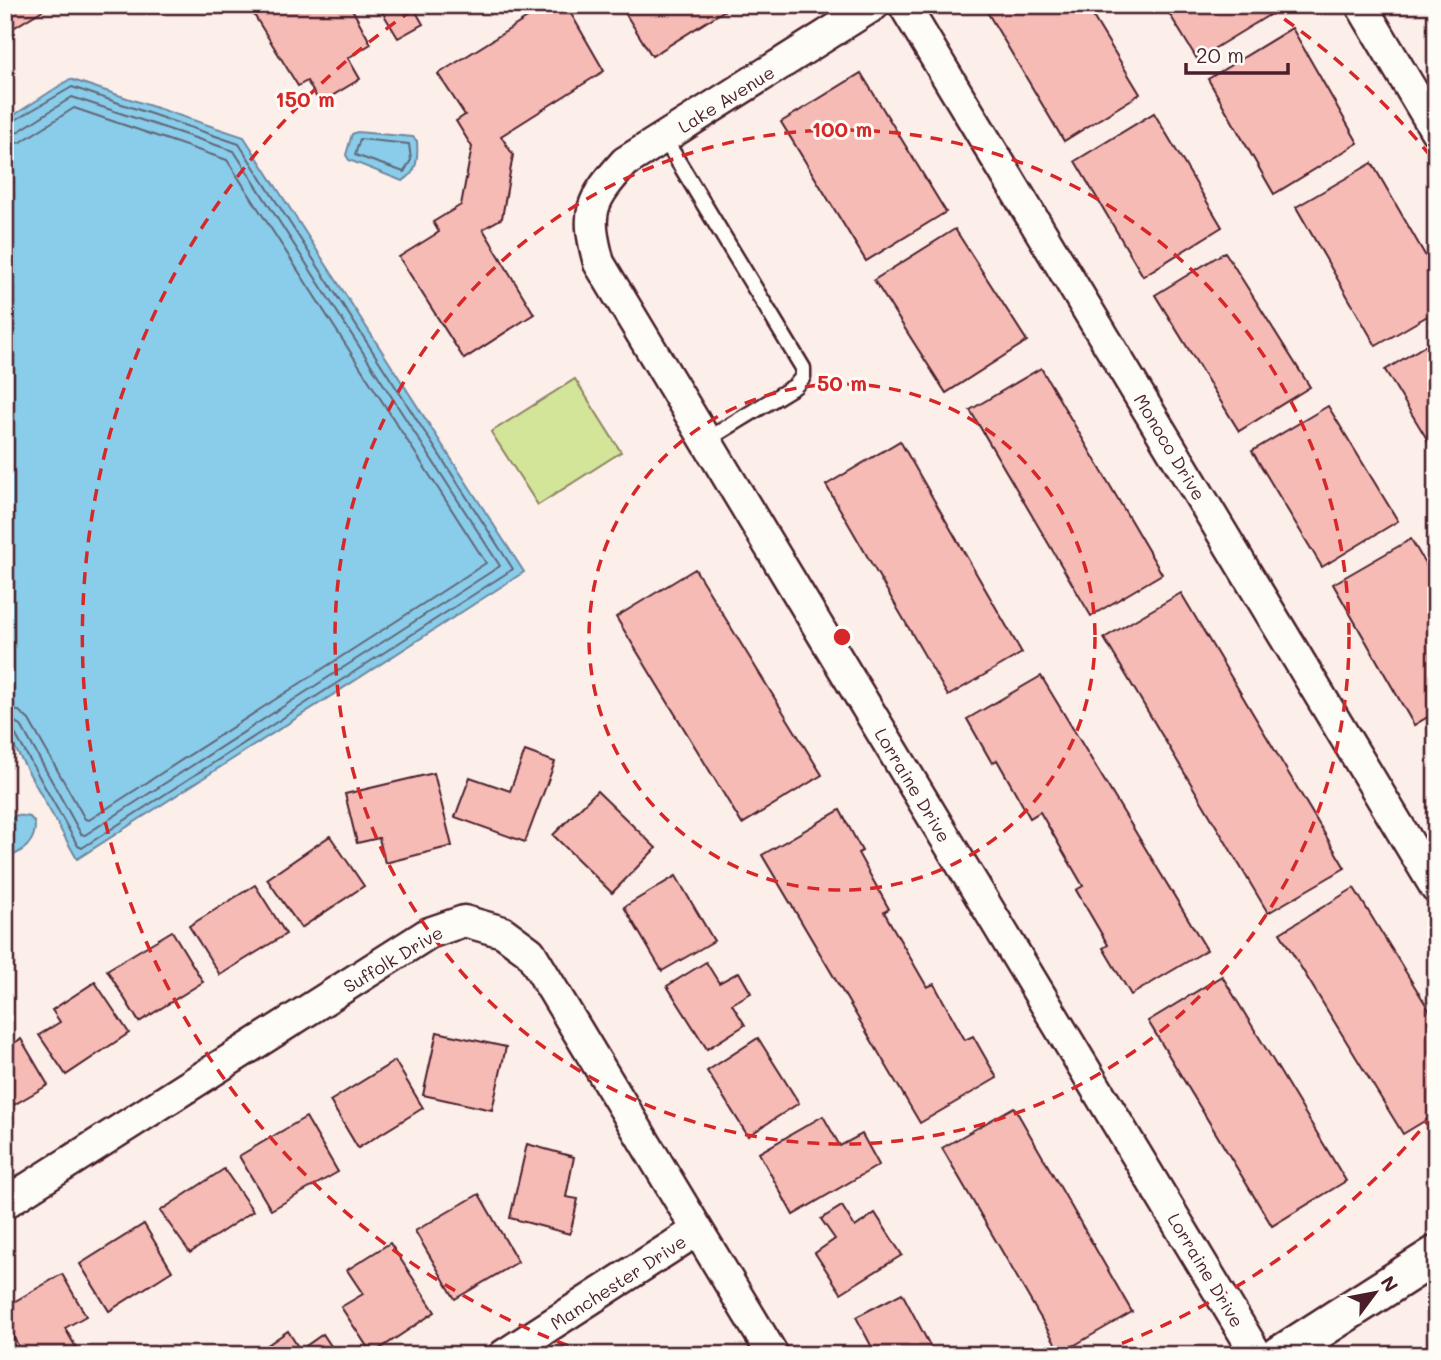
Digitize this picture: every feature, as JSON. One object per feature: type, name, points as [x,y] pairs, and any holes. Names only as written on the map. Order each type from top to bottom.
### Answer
[{"type":"street","name":"Lake Avenue","points":[[592,208],[605,184],[625,162],[874,5]]},
{"type":"street","name":"Monoco Drive","points":[[904,5],[1436,888]]},
{"type":"street","points":[[1361,5],[1436,131]]},
{"type":"street","name":"Lorraine Drive","points":[[592,208],[591,234],[599,262],[1258,1355]]},
{"type":"street","name":"Suffolk Drive","points":[[5,1203],[429,933],[464,921],[503,932],[530,952],[773,1355]]},
{"type":"street","name":"Manchester Drive","points":[[504,1355],[696,1231]]},
{"type":"street","points":[[1280,1355],[1436,1255]]},
{"type":"lane","points":[[664,138],[803,368],[803,377],[794,386],[705,441]]},
{"type":"green space","points":[[575,379],[621,452],[538,505],[491,432]]},
{"type":"water","points":[[70,79],[244,137],[524,572],[77,859],[5,730],[5,121]]},
{"type":"water","points":[[357,132],[413,137],[417,141],[417,153],[411,174],[402,181],[349,160],[346,155],[352,134]]},
{"type":"water","points":[[16,815],[30,817],[35,823],[35,830],[31,841],[23,850],[5,858],[5,826]]},
{"type":"building","points":[[5,5],[51,5],[5,33]]},
{"type":"building","points":[[248,5],[356,5],[352,9],[371,44],[348,58],[360,79],[320,103],[307,81],[298,86]]},
{"type":"building","points":[[378,5],[412,5],[423,24],[398,38]]},
{"type":"building","points":[[548,5],[566,5],[604,71],[501,136],[513,155],[502,218],[483,229],[534,314],[464,359],[399,257],[439,232],[433,222],[461,205],[472,147],[456,121],[465,115],[438,74]]},
{"type":"building","points":[[620,5],[733,5],[652,56]]},
{"type":"building","points":[[983,5],[1086,5],[1140,94],[1064,141]]},
{"type":"building","points":[[1164,5],[1277,5],[1279,9],[1197,59]]},
{"type":"building","points":[[1292,28],[1358,143],[1274,194],[1208,79]]},
{"type":"building","points":[[861,73],[946,212],[866,261],[781,122]]},
{"type":"building","points":[[1154,113],[1222,227],[1143,276],[1075,161]]},
{"type":"building","points":[[1372,163],[1436,274],[1436,311],[1376,346],[1296,207]]},
{"type":"building","points":[[955,229],[1027,341],[946,393],[874,280]]},
{"type":"building","points":[[1225,252],[1310,387],[1239,431],[1155,295]]},
{"type":"building","points":[[1436,339],[1436,454],[1385,370]]},
{"type":"building","points":[[1041,368],[1162,574],[1091,616],[970,410]]},
{"type":"building","points":[[1328,406],[1398,521],[1322,567],[1252,451]]},
{"type":"building","points":[[900,441],[1022,653],[948,696],[826,485]]},
{"type":"building","points":[[1411,539],[1436,582],[1436,712],[1414,725],[1333,584]]},
{"type":"building","points":[[695,569],[822,775],[742,824],[616,617]]},
{"type":"building","points":[[1181,593],[1345,868],[1268,913],[1104,638]]},
{"type":"building","points":[[1041,676],[1207,950],[1131,995],[1103,948],[1108,945],[1076,890],[1083,886],[1040,812],[1030,818],[997,760],[992,763],[967,719]]},
{"type":"building","points":[[525,751],[555,762],[525,842],[455,817],[470,777],[510,791]]},
{"type":"building","points":[[434,773],[452,846],[385,863],[379,838],[357,843],[345,794]]},
{"type":"building","points":[[597,791],[656,848],[612,893],[553,835]]},
{"type":"building","points":[[840,810],[862,851],[858,853],[889,909],[884,912],[927,987],[934,984],[965,1040],[973,1036],[997,1078],[920,1123],[762,855]]},
{"type":"building","points":[[330,836],[364,886],[301,928],[267,879]]},
{"type":"building","points":[[676,876],[714,941],[662,971],[624,907]]},
{"type":"building","points":[[255,885],[286,934],[220,975],[189,926]]},
{"type":"building","points":[[1354,888],[1436,1021],[1436,1114],[1403,1134],[1280,933]]},
{"type":"building","points":[[172,931],[203,982],[139,1022],[107,970]]},
{"type":"building","points":[[706,962],[719,983],[739,972],[751,993],[732,1004],[745,1025],[707,1049],[667,986]]},
{"type":"building","points":[[1222,976],[1346,1181],[1272,1226],[1148,1021]]},
{"type":"building","points":[[95,982],[129,1033],[66,1075],[39,1035],[60,1022],[52,1010]]},
{"type":"building","points":[[437,1032],[506,1047],[492,1110],[423,1095]]},
{"type":"building","points":[[758,1038],[799,1103],[748,1136],[707,1071]]},
{"type":"building","points":[[21,1039],[48,1085],[5,1110],[5,1048]]},
{"type":"building","points":[[395,1061],[423,1108],[358,1148],[330,1101]]},
{"type":"building","points":[[1014,1107],[1132,1312],[1061,1353],[942,1148]]},
{"type":"building","points":[[823,1116],[840,1146],[862,1134],[879,1165],[793,1215],[759,1153]]},
{"type":"building","points":[[306,1117],[338,1172],[271,1210],[239,1156]]},
{"type":"building","points":[[527,1144],[574,1157],[566,1197],[578,1199],[570,1234],[510,1218]]},
{"type":"building","points":[[224,1169],[253,1211],[190,1253],[160,1211]]},
{"type":"building","points":[[479,1194],[518,1262],[455,1299],[415,1231]]},
{"type":"building","points":[[842,1206],[855,1227],[875,1213],[902,1255],[841,1293],[815,1253],[835,1239],[821,1219]]},
{"type":"building","points":[[144,1224],[172,1271],[109,1311],[80,1264]]},
{"type":"building","points":[[390,1243],[435,1312],[372,1354],[341,1307],[363,1294],[347,1270]]},
{"type":"building","points":[[62,1274],[86,1316],[65,1328],[77,1349],[67,1355],[24,1355],[5,1323],[5,1307]]},
{"type":"building","points":[[902,1293],[935,1355],[876,1355],[856,1317]]},
{"type":"building","points":[[288,1331],[300,1350],[323,1334],[337,1355],[253,1355]]}]
